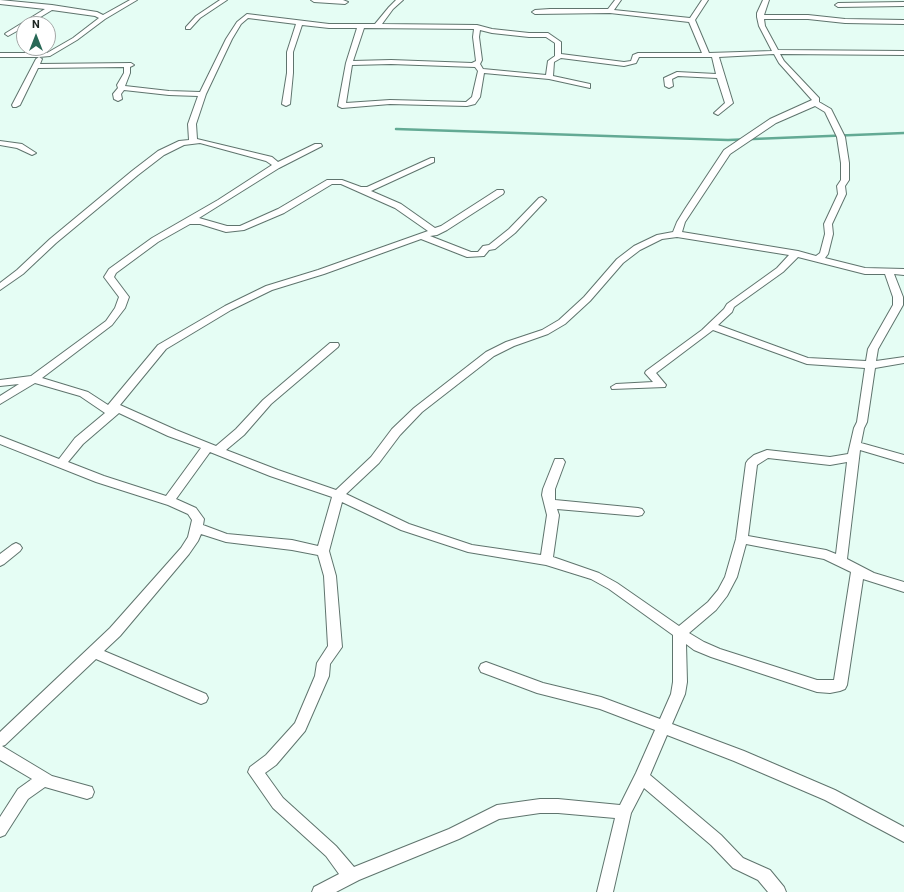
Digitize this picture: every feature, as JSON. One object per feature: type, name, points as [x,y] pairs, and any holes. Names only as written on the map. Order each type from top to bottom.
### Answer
[{"type":"street","points":[[56,51],[104,18],[134,0]]},
{"type":"street","points":[[188,28],[198,17],[224,0]]},
{"type":"street","points":[[314,0],[345,2]]},
{"type":"street","points":[[378,26],[391,8],[400,0]]},
{"type":"street","points":[[610,11],[618,0]]},
{"type":"street","points":[[692,20],[705,0]]},
{"type":"street","points":[[766,0],[761,8],[760,17],[762,26],[775,53],[786,68],[816,100],[815,103],[828,111],[841,137],[845,163],[845,180],[841,186],[842,194],[828,224],[829,234],[824,254],[817,260]]},
{"type":"street","points":[[831,0],[859,22]]},
{"type":"street","points":[[0,2],[97,14],[104,18]]},
{"type":"street","points":[[838,6],[904,4]]},
{"type":"street","points":[[38,16],[52,8]]},
{"type":"street","points":[[535,12],[610,11],[692,20]]},
{"type":"street","points":[[193,141],[192,124],[202,94],[230,39],[244,17],[252,16],[329,26],[427,25],[476,27],[522,34],[548,35],[558,42],[558,56]]},
{"type":"street","points":[[760,17],[814,18],[859,22],[904,22]]},
{"type":"street","points":[[692,20],[706,56]]},
{"type":"street","points":[[286,104],[290,72],[290,52],[299,23]]},
{"type":"street","points":[[361,26],[349,63],[342,106],[390,102],[467,104],[472,102],[476,97],[481,71],[477,64],[479,60],[476,27]]},
{"type":"street","points":[[8,34],[16,29]]},
{"type":"street","points":[[549,77],[552,61],[558,56],[624,64],[634,62],[635,56],[638,55],[706,56],[775,53],[782,51],[904,53]]},
{"type":"street","points":[[0,55],[16,55]]},
{"type":"street","points":[[715,55],[729,103],[718,113]]},
{"type":"street","points":[[16,105],[41,56]]},
{"type":"street","points":[[349,63],[391,62],[477,64]]},
{"type":"street","points":[[36,66],[131,65],[127,66],[127,74],[121,85],[122,88],[117,94],[118,99]]},
{"type":"street","points":[[481,71],[549,77],[587,86]]},
{"type":"street","points":[[669,86],[668,78],[677,74],[720,76]]},
{"type":"street","points":[[122,88],[169,93],[202,94]]},
{"type":"street","points":[[677,234],[681,222],[727,152],[773,120],[815,103]]},
{"type":"street","points":[[0,287],[20,272],[53,242],[156,157],[182,143],[200,141],[268,159],[276,164],[276,166]]},
{"type":"street","points":[[0,143],[19,146],[32,153]]},
{"type":"street","points":[[0,401],[34,379],[109,324],[120,308],[124,297],[109,277],[112,271],[155,240],[221,202],[276,166],[318,146]]},
{"type":"street","points":[[363,190],[431,160]]},
{"type":"street","points":[[188,221],[201,221],[226,229],[241,228],[281,211],[330,182],[342,182],[398,206],[434,232]]},
{"type":"street","points":[[61,464],[79,441],[114,410],[162,347],[228,308],[275,286],[321,272],[444,228],[500,192]]},
{"type":"street","points":[[424,236],[470,255],[481,254],[486,248],[492,247],[512,231],[542,200]]},
{"type":"street","points":[[351,876],[331,851],[278,803],[255,772],[271,760],[300,727],[322,676],[324,663],[335,647],[330,576],[322,551],[338,495],[375,460],[407,420],[481,360],[500,348],[531,338],[555,327],[587,299],[627,254],[660,237],[677,234],[795,254],[865,271],[904,272]]},
{"type":"street","points":[[616,387],[661,385],[650,373],[712,326],[729,310],[730,306],[780,270],[795,254]]},
{"type":"street","points":[[842,560],[854,457],[862,422],[872,365],[873,349],[898,305],[898,297],[889,272]]},
{"type":"street","points":[[712,326],[807,361],[872,365],[904,360]]},
{"type":"street","points":[[169,501],[184,478],[214,448],[240,432],[267,402],[334,345]]},
{"type":"street","points":[[0,383],[34,379],[84,394],[114,410],[214,448],[274,473],[338,495],[405,527],[472,550],[546,560],[595,576],[612,586],[679,634],[699,646],[816,686],[830,687],[840,685],[858,570]]},
{"type":"street","points":[[0,440],[100,479],[169,501],[192,511],[198,519],[194,538],[186,551],[115,632],[0,741]]},
{"type":"street","points":[[856,445],[904,459]]},
{"type":"street","points":[[679,634],[703,615],[724,593],[731,577],[742,539],[752,463],[758,458],[767,454],[830,461],[854,457]]},
{"type":"street","points":[[546,560],[553,515],[548,495],[559,462]]},
{"type":"street","points":[[551,504],[638,512]]},
{"type":"street","points":[[197,528],[226,538],[292,545],[322,551]]},
{"type":"street","points":[[742,539],[806,550],[842,560],[858,570],[881,581],[904,587]]},
{"type":"street","points":[[0,561],[16,548]]},
{"type":"street","points":[[605,892],[624,812],[642,776],[678,694],[680,682],[679,634]]},
{"type":"street","points":[[94,652],[201,698]]},
{"type":"street","points":[[486,668],[542,689],[601,703],[664,727],[830,794],[904,835]]},
{"type":"street","points":[[0,752],[45,779],[69,788],[87,792]]},
{"type":"street","points":[[642,776],[716,840],[738,863],[764,875],[778,892]]},
{"type":"street","points":[[0,830],[23,794],[45,779]]},
{"type":"street","points":[[320,892],[351,876],[454,834],[497,812],[540,806],[558,806],[624,812]]},
{"type":"waterway","points":[[396,129],[728,140],[904,133]]}]
